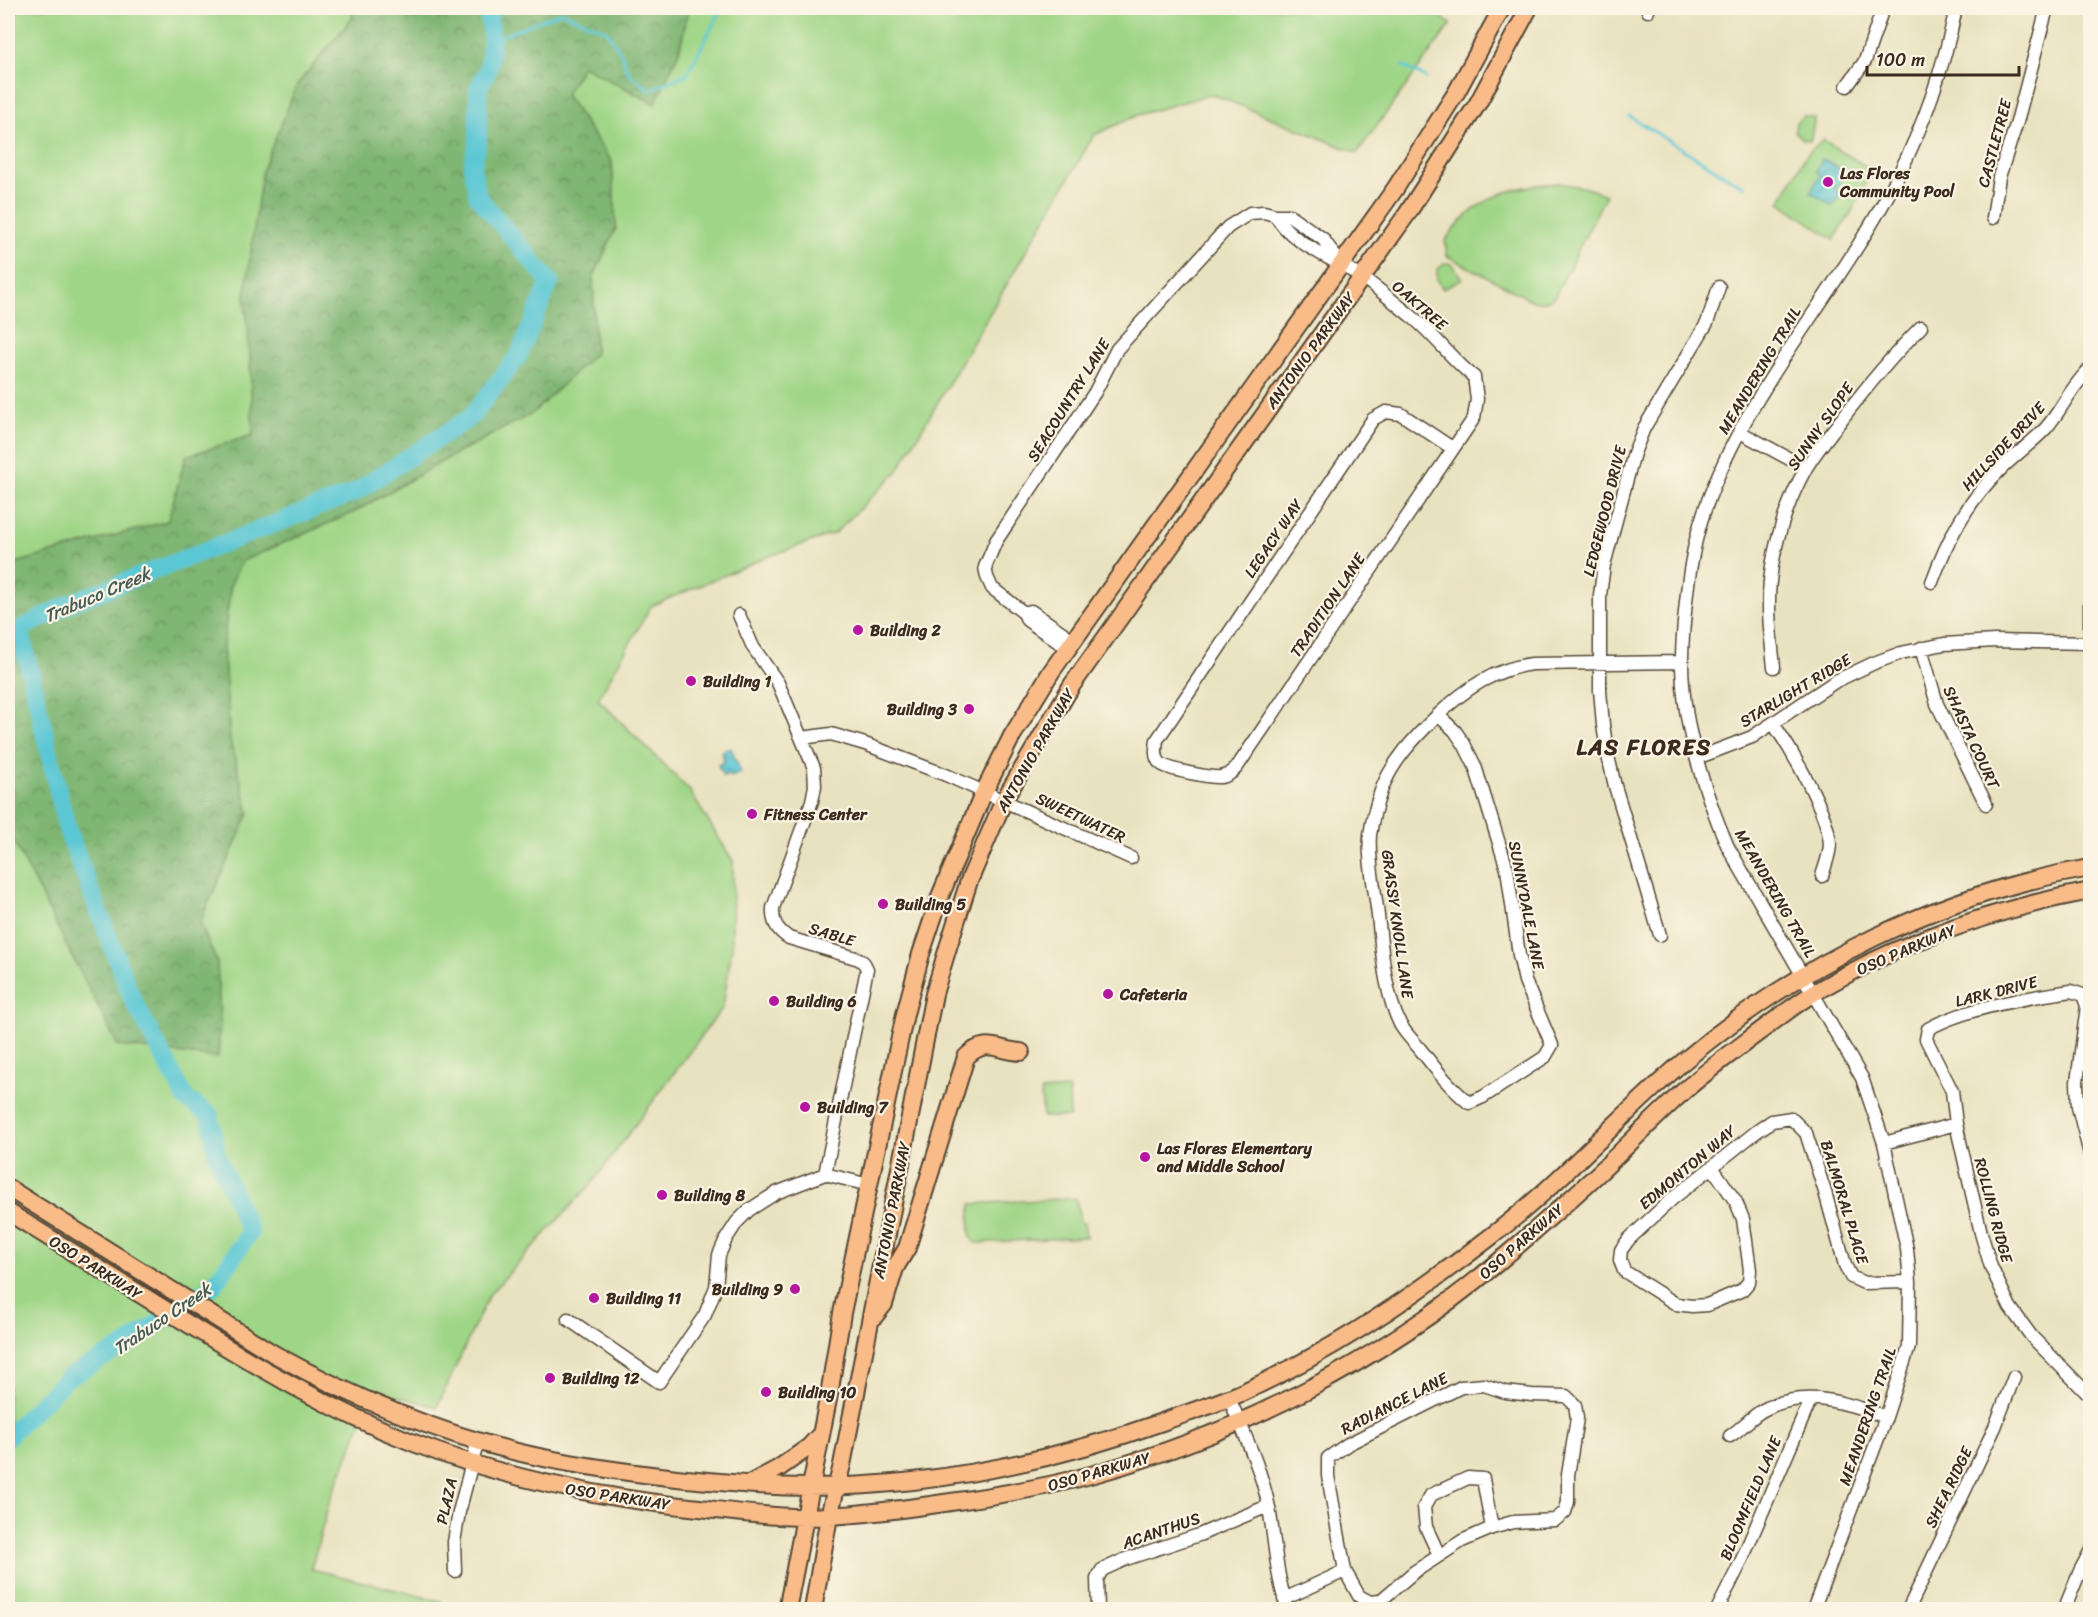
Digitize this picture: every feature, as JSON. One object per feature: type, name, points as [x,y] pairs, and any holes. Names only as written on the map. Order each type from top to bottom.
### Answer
[{"type":"main road","name":"ANTONIO PARKWAY","points":[[787,1610],[819,1436],[830,1389],[842,1313],[905,1014],[921,954],[941,894],[984,792],[1012,736],[1070,644],[1395,189],[1450,102],[1502,8]]},
{"type":"main road","name":"ANTONIO PARKWAY","points":[[813,1610],[829,1516],[837,1486],[934,994],[969,881],[1004,800],[1072,685],[1407,214],[1489,83],[1529,8]]},
{"type":"main road","name":"OSO PARKWAY","points":[[8,1188],[274,1354],[318,1378],[419,1421],[520,1453],[612,1471],[748,1485],[837,1486],[998,1469],[1111,1441],[1229,1398],[1269,1379],[1355,1331],[1450,1268],[1512,1219],[1680,1065],[1742,1016],[1804,975],[1924,915],[2003,889],[2091,868]]},
{"type":"main road","name":"OSO PARKWAY","points":[[8,1212],[261,1370],[350,1416],[415,1444],[472,1464],[550,1485],[641,1501],[754,1515],[804,1517],[898,1510],[1042,1487],[1089,1476],[1188,1444],[1239,1423],[1377,1350],[1454,1298],[1596,1176],[1687,1088],[1814,993],[1850,973],[1958,927],[2057,897],[2091,891]]},
{"type":"main road","points":[[869,1324],[884,1304],[895,1268],[907,1248],[966,1057],[981,1046],[1021,1052]]},
{"type":"main road","points":[[748,1485],[779,1468],[809,1447],[819,1436]]},
{"type":"street","points":[[1847,86],[1865,61],[1883,8]]},
{"type":"street","name":"MEANDERING TRAIL","points":[[1813,1610],[1886,1417],[1909,1347],[1910,1282],[1907,1249],[1884,1143],[1862,1078],[1728,847],[1715,816],[1697,758],[1688,718],[1682,662],[1688,583],[1703,513],[1750,411],[1871,223],[1898,176],[1934,90],[1947,51],[1956,8]]},
{"type":"street","name":"CASTLETREE","points":[[1993,218],[1999,177],[2017,122],[2046,8]]},
{"type":"street","name":"SEACOUNTRY LANE","points":[[1070,644],[1031,611],[1024,613],[992,588],[985,567],[996,541],[1095,392],[1117,350],[1228,227],[1250,213],[1289,215],[1323,239],[1340,264]]},
{"type":"street","name":"OAKTREE","points":[[1340,264],[1412,316],[1474,377]]},
{"type":"street","name":"LEDGEWOOD DRIVE","points":[[1660,935],[1615,786],[1603,725],[1600,596],[1604,565],[1634,453],[1649,419],[1707,323],[1719,287]]},
{"type":"street","name":"SUNNY SLOPE","points":[[1774,667],[1769,618],[1770,581],[1778,541],[1789,506],[1806,468],[1875,377],[1921,327]]},
{"type":"street","name":"HILLSIDE DRIVE","points":[[1932,582],[1945,546],[1975,498],[1999,471],[2046,428],[2075,386],[2091,369]]},
{"type":"street","name":"TRADITION LANE","points":[[1155,754],[1161,764],[1170,769],[1219,777],[1230,775],[1474,418],[1477,399],[1474,377]]},
{"type":"street","name":"LEGACY WAY","points":[[1155,754],[1157,740],[1373,419],[1386,412],[1401,414],[1452,448]]},
{"type":"street","points":[[1740,432],[1806,468]]},
{"type":"street","points":[[2091,603],[2091,629]]},
{"type":"street","name":"SABLE","points":[[739,615],[752,645],[778,684],[814,768],[815,786],[812,801],[778,891],[772,917],[780,932],[789,938],[859,959],[867,969],[825,1174]]},
{"type":"street","name":"STARLIGHT RIDGE","points":[[1697,758],[1752,737],[1836,681],[1874,663],[1921,648],[1944,644],[1995,641],[2091,642]]},
{"type":"street","name":"SHASTA COURT","points":[[1921,648],[1937,704],[1986,804]]},
{"type":"street","name":"GRASSY KNOLL LANE","points":[[1469,1102],[1452,1089],[1402,1027],[1393,1008],[1370,858],[1370,836],[1382,788],[1405,749],[1453,700],[1474,685],[1507,669],[1532,664],[1682,662]]},
{"type":"street","name":"SUNNYDALE LANE","points":[[1438,715],[1455,731],[1475,766],[1507,869],[1525,981],[1552,1045],[1545,1057],[1483,1097],[1469,1102]]},
{"type":"street","points":[[1773,723],[1790,749],[1824,822],[1830,846],[1822,876]]},
{"type":"street","points":[[802,738],[831,734],[865,744],[984,792]]},
{"type":"street","name":"SWEETWATER","points":[[984,792],[1131,858]]},
{"type":"street","name":"LARK DRIVE","points":[[1926,1039],[1928,1029],[1937,1024],[1991,1006],[2072,991],[2083,994],[2087,1006],[2077,1082],[2078,1107],[2087,1131]]},
{"type":"street","name":"ROLLING RIDGE","points":[[1926,1039],[1952,1091],[1956,1124],[1990,1267],[2010,1307],[2032,1337],[2091,1396]]},
{"type":"street","name":"EDMONTON WAY","points":[[1712,1167],[1736,1202],[1743,1219],[1750,1270],[1749,1282],[1742,1290],[1707,1305],[1676,1304],[1624,1271],[1620,1260],[1621,1250],[1629,1239],[1672,1199],[1712,1167],[1772,1121],[1791,1118]]},
{"type":"street","name":"BALMORAL PLACE","points":[[1791,1118],[1806,1133],[1845,1265],[1851,1277],[1864,1282],[1910,1282]]},
{"type":"street","points":[[1884,1143],[1956,1124]]},
{"type":"street","points":[[2087,1131],[2091,1154]]},
{"type":"street","points":[[568,1319],[659,1382],[705,1315],[716,1287],[719,1256],[736,1222],[776,1192],[825,1174],[869,1185]]},
{"type":"street","name":"SHEA RIDGE","points":[[1908,1610],[1995,1427],[2014,1377]]},
{"type":"street","name":"RADIANCE LANE","points":[[1484,1385],[1505,1392],[1566,1396],[1575,1405],[1577,1418],[1565,1512],[1555,1520],[1513,1522],[1492,1528],[1462,1541],[1414,1572],[1380,1601],[1370,1602],[1359,1596],[1344,1571],[1328,1476],[1328,1458],[1348,1444],[1461,1387],[1484,1385]]},
{"type":"street","points":[[1229,1398],[1268,1506],[1286,1604],[1344,1571]]},
{"type":"street","points":[[1730,1436],[1766,1408],[1798,1399],[1848,1403],[1886,1417]]},
{"type":"street","name":"BLOOMFIELD LANE","points":[[1717,1610],[1740,1564],[1811,1399]]},
{"type":"street","name":"PLAZA","points":[[455,1570],[454,1542],[459,1512],[478,1440]]},
{"type":"street","points":[[1439,1555],[1426,1527],[1424,1508],[1431,1495],[1468,1478],[1483,1479],[1492,1528]]},
{"type":"street","name":"ACANTHUS","points":[[1098,1610],[1097,1579],[1102,1570],[1126,1559],[1198,1535],[1268,1506]]},
{"type":"street","points":[[2064,1610],[2080,1571],[2091,1552]]},
{"type":"green space","points":[[8,8],[350,8],[353,17],[297,85],[245,295],[253,435],[186,456],[168,521],[8,565]]},
{"type":"green space","points":[[350,8],[689,8],[679,52],[655,104],[583,66],[565,94],[612,162],[616,228],[593,278],[595,353],[533,413],[455,454],[354,512],[242,561],[231,583],[223,645],[230,741],[249,813],[200,922],[217,963],[220,1022],[218,1058],[118,1046],[8,830],[8,565],[168,521],[186,456],[253,435],[245,295],[262,171],[297,85],[353,17]]},
{"type":"green space","points":[[689,8],[1427,8],[1451,24],[1357,153],[1212,94],[1138,115],[1094,135],[897,472],[835,533],[767,557],[651,606],[598,699],[689,790],[733,861],[732,947],[723,1007],[593,1182],[489,1295],[437,1407],[375,1390],[330,1500],[311,1569],[441,1601],[441,1609],[8,1609],[8,830],[77,966],[218,1057],[220,1022],[217,963],[200,922],[249,813],[230,741],[223,645],[231,583],[242,561],[354,512],[455,454],[533,413],[595,353],[593,278],[616,227],[612,162],[565,94],[583,65],[679,52]]},
{"type":"green space","points":[[1804,116],[1815,118],[1810,141],[1802,139],[1795,132],[1796,122]]},
{"type":"green space","points":[[1823,140],[1872,170],[1851,213],[1834,240],[1780,202],[1806,155]]},
{"type":"green space","points":[[1559,183],[1587,188],[1606,195],[1552,298],[1545,302],[1533,301],[1447,256],[1445,241],[1468,214],[1481,205],[1508,191]]},
{"type":"green space","points":[[1448,263],[1453,265],[1462,279],[1443,289],[1437,280],[1437,270]]},
{"type":"green space","points":[[1069,1089],[1070,1117],[1043,1117],[1041,1091]]},
{"type":"green space","points":[[1076,1198],[1080,1222],[1084,1223],[1086,1237],[975,1243],[970,1235],[971,1204]]},
{"type":"water","name":"Las Flores Community Pool","points":[[1823,159],[1846,173],[1835,190],[1841,195],[1833,206],[1810,192],[1821,175],[1816,171]]},
{"type":"water","points":[[731,748],[741,773],[730,777],[729,774],[723,776],[718,765],[724,762],[722,751]]},
{"type":"waterway","name":"Trabuco Creek","points":[[8,1436],[67,1378],[126,1345],[214,1285],[250,1232],[217,1156],[210,1115],[186,1099],[132,998],[67,829],[20,629],[73,602],[354,493],[471,417],[519,355],[550,282],[478,197],[472,167],[478,142],[478,89],[488,70],[492,40],[488,8]]},
{"type":"waterway","points":[[492,40],[561,12],[607,31],[621,53],[628,73],[649,90],[687,74],[722,8]]},
{"type":"waterway","points":[[1403,66],[1426,78]]},
{"type":"waterway","points":[[1629,116],[1744,187]]},
{"type":"place","name":"Las Flores Community Pool","points":[[1828,182]]},
{"type":"place","name":"Building 2","points":[[858,630]]},
{"type":"place","name":"Building 1","points":[[691,681]]},
{"type":"place","name":"Building 3","points":[[969,709]]},
{"type":"place","name":"Fitness Center","points":[[752,814]]},
{"type":"place","name":"Building 5","points":[[883,904]]},
{"type":"place","name":"Cafeteria","points":[[1108,994]]},
{"type":"place","name":"Building 6","points":[[774,1001]]},
{"type":"place","name":"Building 7","points":[[805,1107]]},
{"type":"place","name":"Las Flores Elementary and Middle School","points":[[1145,1157]]},
{"type":"place","name":"Building 8","points":[[662,1195]]},
{"type":"place","name":"Building 9","points":[[795,1289]]},
{"type":"place","name":"Building 11","points":[[594,1298]]},
{"type":"place","name":"Building 12","points":[[550,1378]]},
{"type":"place","name":"Building 10","points":[[766,1392]]},
{"type":"district","name":"LAS FLORES","points":[[1644,747]]}]
